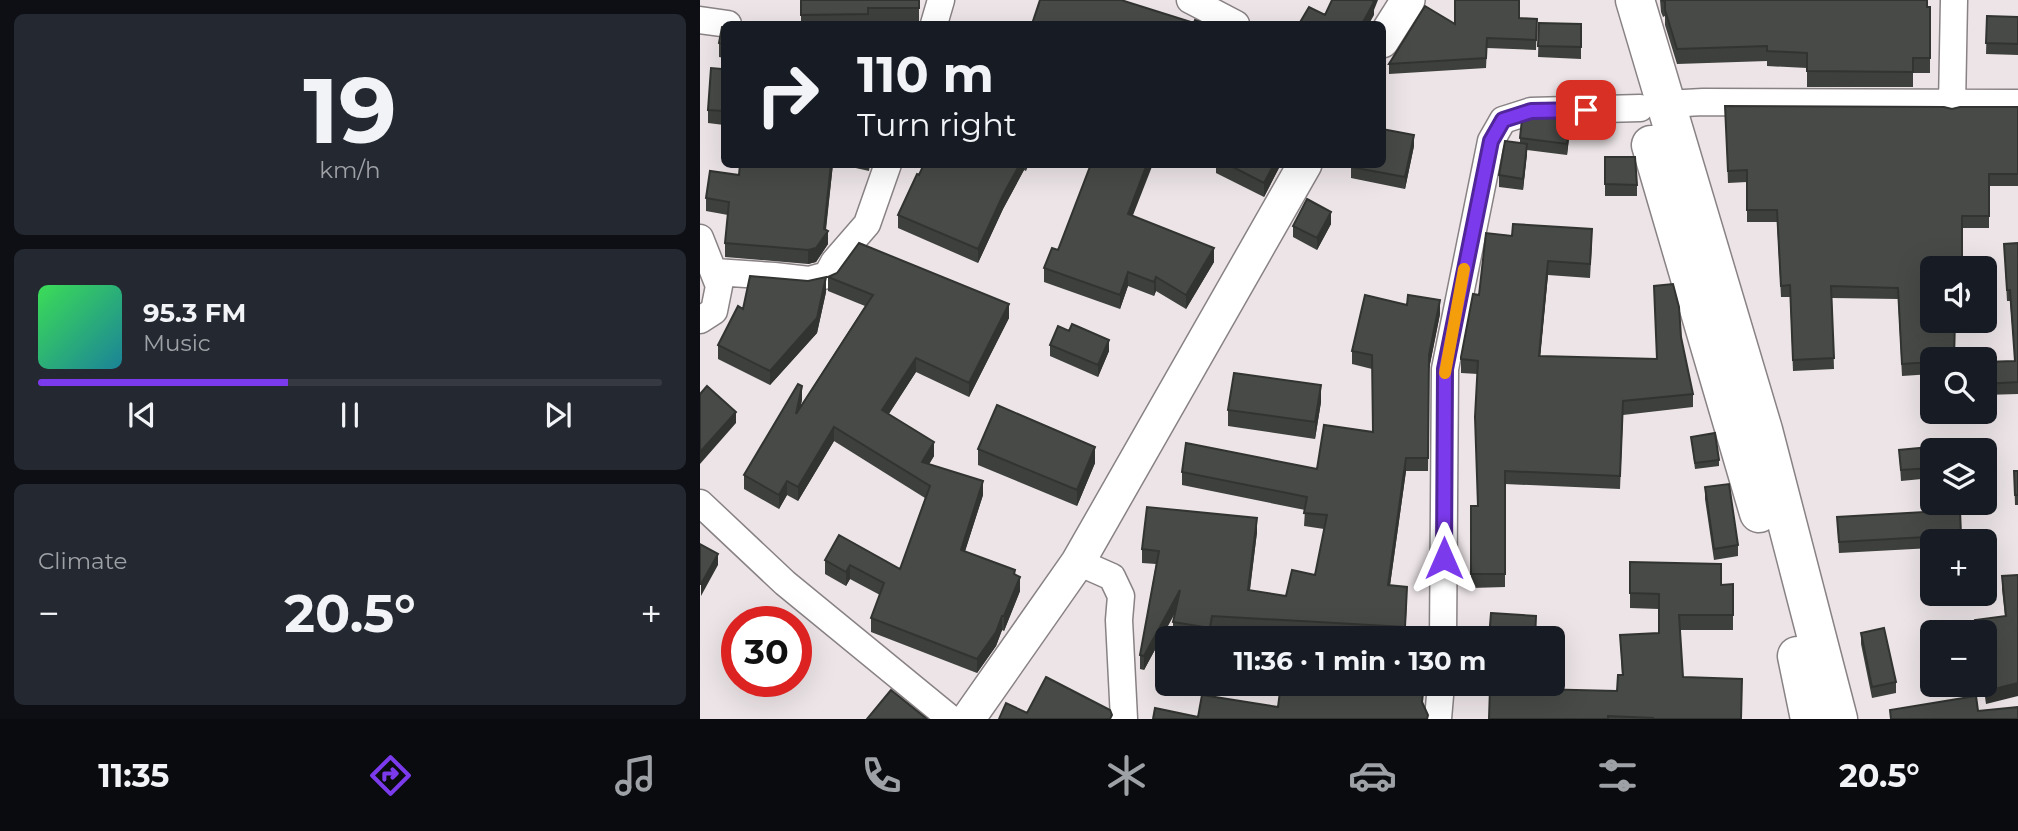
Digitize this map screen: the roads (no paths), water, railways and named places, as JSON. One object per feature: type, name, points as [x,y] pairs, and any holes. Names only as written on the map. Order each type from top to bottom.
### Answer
[{"type":"main road","points":[[1616,0],[1763,429],[1838,719]]},
{"type":"main road","points":[[1635,0],[1653,106],[1711,356],[1751,485],[1796,652],[1810,719]]},
{"type":"street","points":[[935,21],[941,0]]},
{"type":"street","points":[[1190,0],[1230,21]]},
{"type":"street","points":[[1386,35],[1408,0]]},
{"type":"street","points":[[1952,104],[1954,0]]},
{"type":"street","points":[[700,20],[721,23]]},
{"type":"street","points":[[1443,626],[1445,369],[1491,141],[1503,120],[1531,111],[1703,102],[2018,103]]},
{"type":"street","points":[[715,272],[809,281],[827,275],[834,262],[867,224],[887,168]]},
{"type":"street","points":[[968,719],[1078,562],[1303,168]]},
{"type":"street","points":[[700,237],[719,286],[714,311],[700,320]]},
{"type":"street","points":[[700,503],[785,583],[951,719]]},
{"type":"street","points":[[1078,562],[1112,577],[1121,596],[1119,620],[1125,719]]},
{"type":"street","points":[[1438,719],[1440,696]]}]
